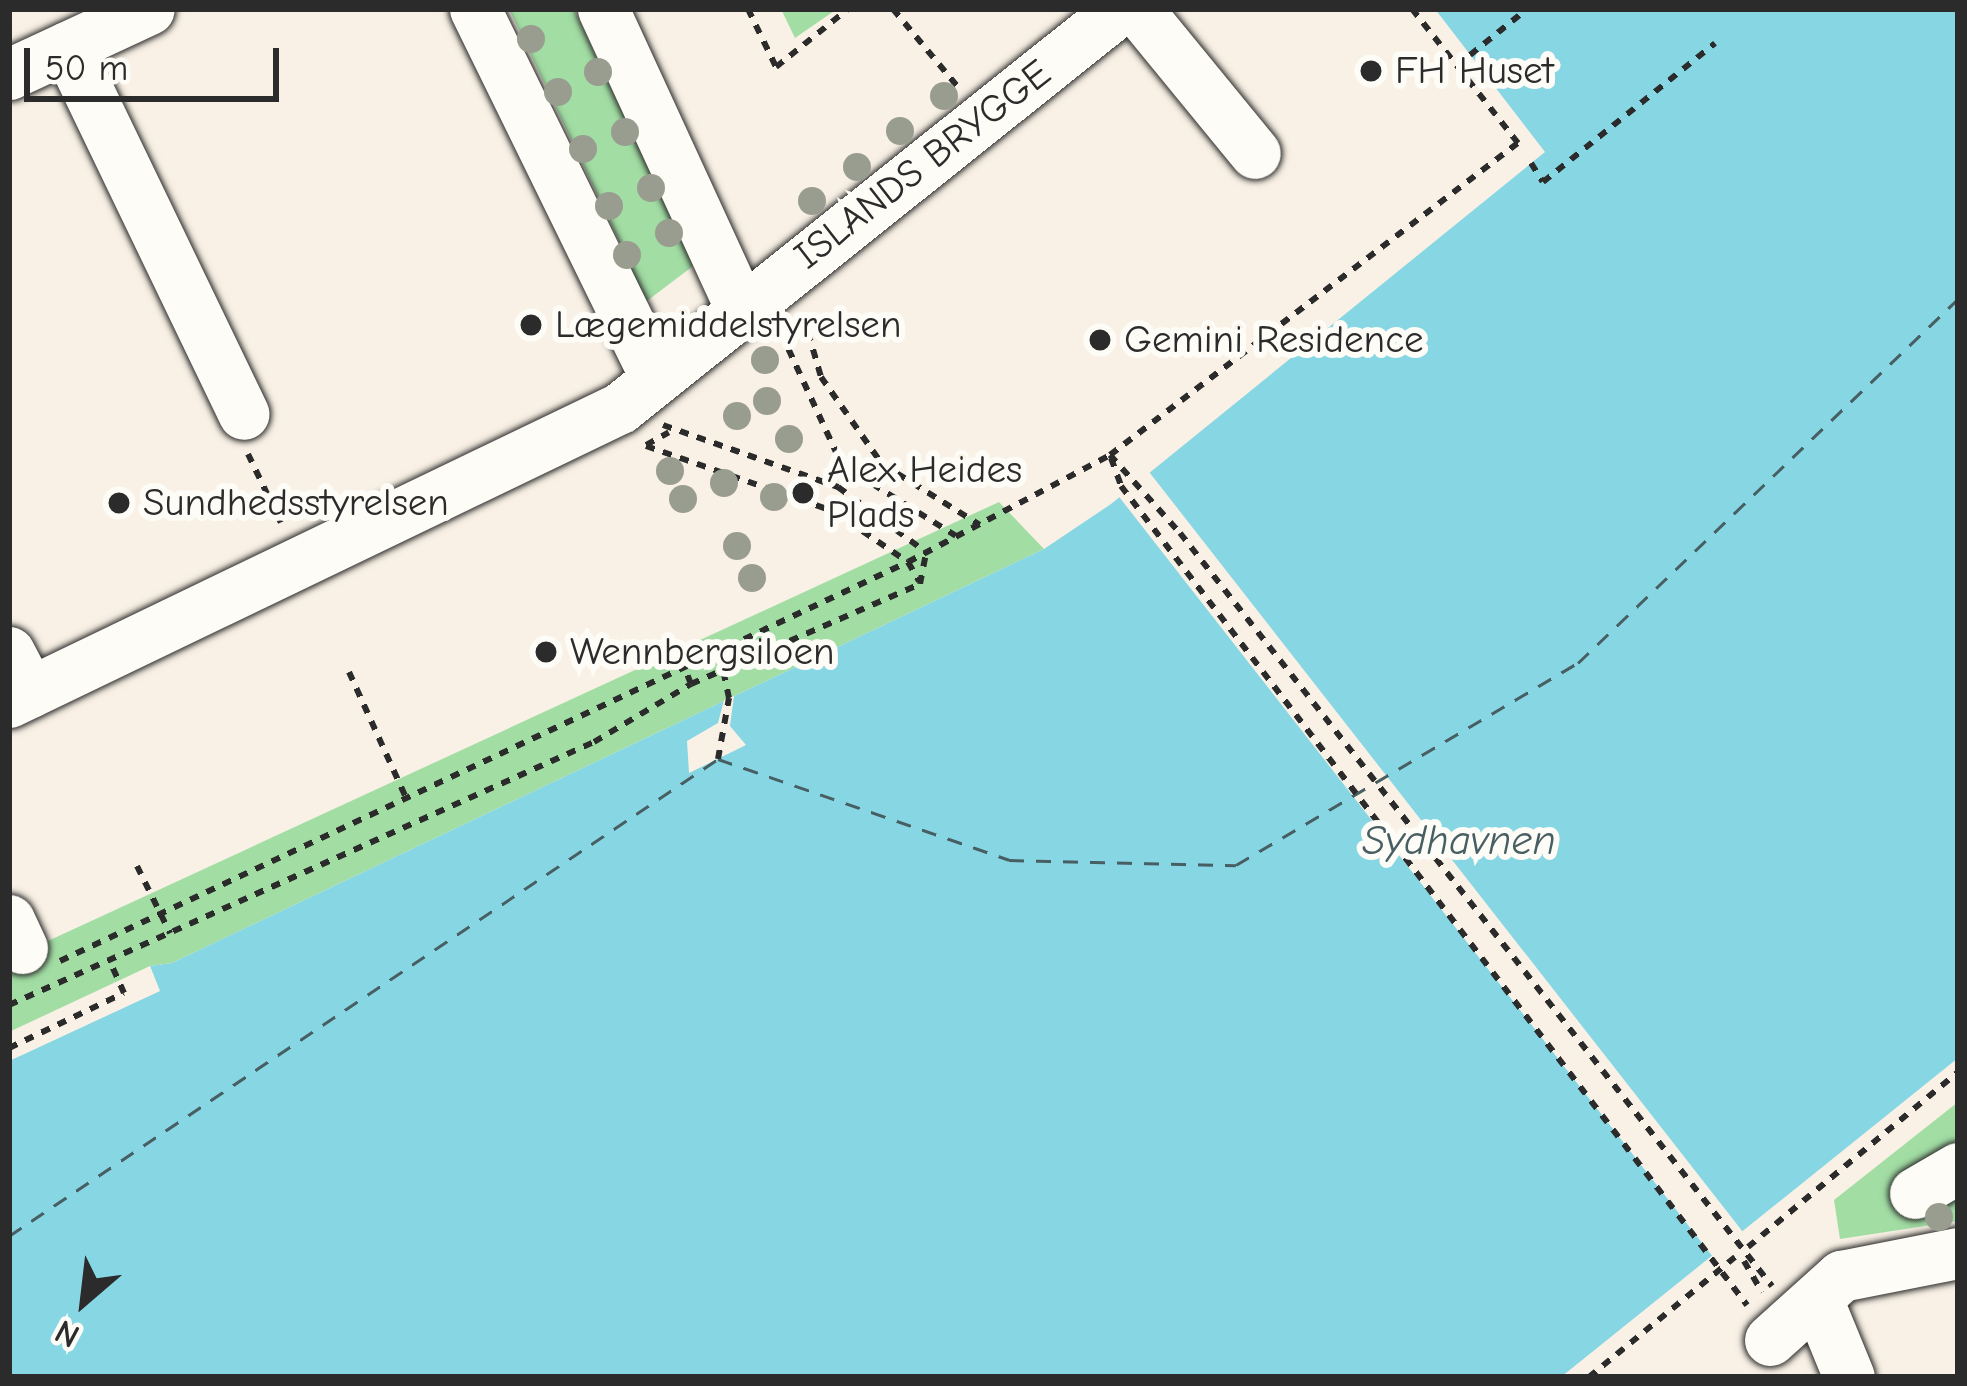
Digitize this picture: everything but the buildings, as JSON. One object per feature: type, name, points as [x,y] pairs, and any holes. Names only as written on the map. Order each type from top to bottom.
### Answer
[{"type":"street","points":[[9,74],[148,9]]},
{"type":"street","points":[[475,9],[638,394]]},
{"type":"street","points":[[603,9],[764,291]]},
{"type":"street","points":[[1120,13],[1179,113]]},
{"type":"street","points":[[1120,13],[1255,153]]},
{"type":"street","name":"ISLANDS BRYGGE","points":[[16,682],[638,394],[1120,13]]},
{"type":"street","points":[[67,47],[244,414]]},
{"type":"street","points":[[1770,1340],[1829,1288],[1958,1253]]},
{"type":"street","points":[[1829,1288],[1849,1377]]},
{"type":"path","points":[[748,9],[776,67],[848,9]]},
{"type":"path","points":[[893,9],[984,117]]},
{"type":"path","points":[[29,944],[160,912],[908,562],[1109,455],[1518,143],[1412,9]]},
{"type":"path","points":[[1470,55],[1527,9]]},
{"type":"path","points":[[1531,164],[1543,182],[1715,43]]},
{"type":"path","points":[[764,291],[882,464],[980,525]]},
{"type":"path","points":[[764,291],[842,465],[958,536]]},
{"type":"path","points":[[638,394],[645,446],[833,511],[908,562],[920,584]]},
{"type":"path","points":[[669,432],[838,487],[926,552]]},
{"type":"path","points":[[1109,455],[1135,476],[1739,1251]]},
{"type":"path","points":[[1109,455],[1121,486],[1720,1263],[1770,1340]]},
{"type":"path","points":[[270,500],[278,518]]},
{"type":"path","points":[[920,584],[926,552]]},
{"type":"path","points":[[9,1005],[594,742],[691,684],[920,584]]},
{"type":"path","points":[[674,642],[691,684]]},
{"type":"path","points":[[718,759],[730,698],[719,651]]},
{"type":"path","points":[[349,672],[407,800]]},
{"type":"path","points":[[137,866],[170,932]]},
{"type":"path","points":[[9,1048],[124,993],[109,960]]},
{"type":"path","points":[[1589,1377],[1720,1263],[1958,1072]]},
{"type":"green space","points":[[509,9],[574,9],[671,217],[701,260],[639,307],[615,258],[624,251]]},
{"type":"green space","points":[[781,9],[837,9],[795,38]]},
{"type":"green space","points":[[999,502],[1044,549],[172,963],[150,966],[9,1032],[9,962],[37,946]]},
{"type":"green space","points":[[1958,1102],[1958,1221],[1840,1239],[1834,1200]]},
{"type":"water","name":"Sydhavnen","points":[[1435,9],[1958,9],[1958,1058],[1561,1377],[9,1377],[9,1061],[159,991],[150,966],[172,963],[1044,549],[1111,504],[1545,152]]},
{"type":"pier","points":[[1146,468],[1746,1236],[1716,1260],[1115,492]]},
{"type":"pier","points":[[734,696],[730,726],[746,745],[689,773],[687,741],[718,723],[724,700]]},
{"type":"pier","points":[[150,966],[160,991],[9,1061],[152,988]]},
{"type":"ferry route","points":[[9,1236],[718,759],[1009,860],[1236,865],[1578,663],[1958,299]]},
{"type":"place","name":"FH Huset","points":[[1371,71]]},
{"type":"place","name":"Lægemiddelstyrelsen","points":[[531,325]]},
{"type":"place","name":"Gemini Residence","points":[[1100,340]]},
{"type":"place","name":"Alex Heides Plads","points":[[803,493]]},
{"type":"place","name":"Sundhedsstyrelsen","points":[[119,503]]},
{"type":"place","name":"Wennbergsiloen","points":[[546,652]]}]
